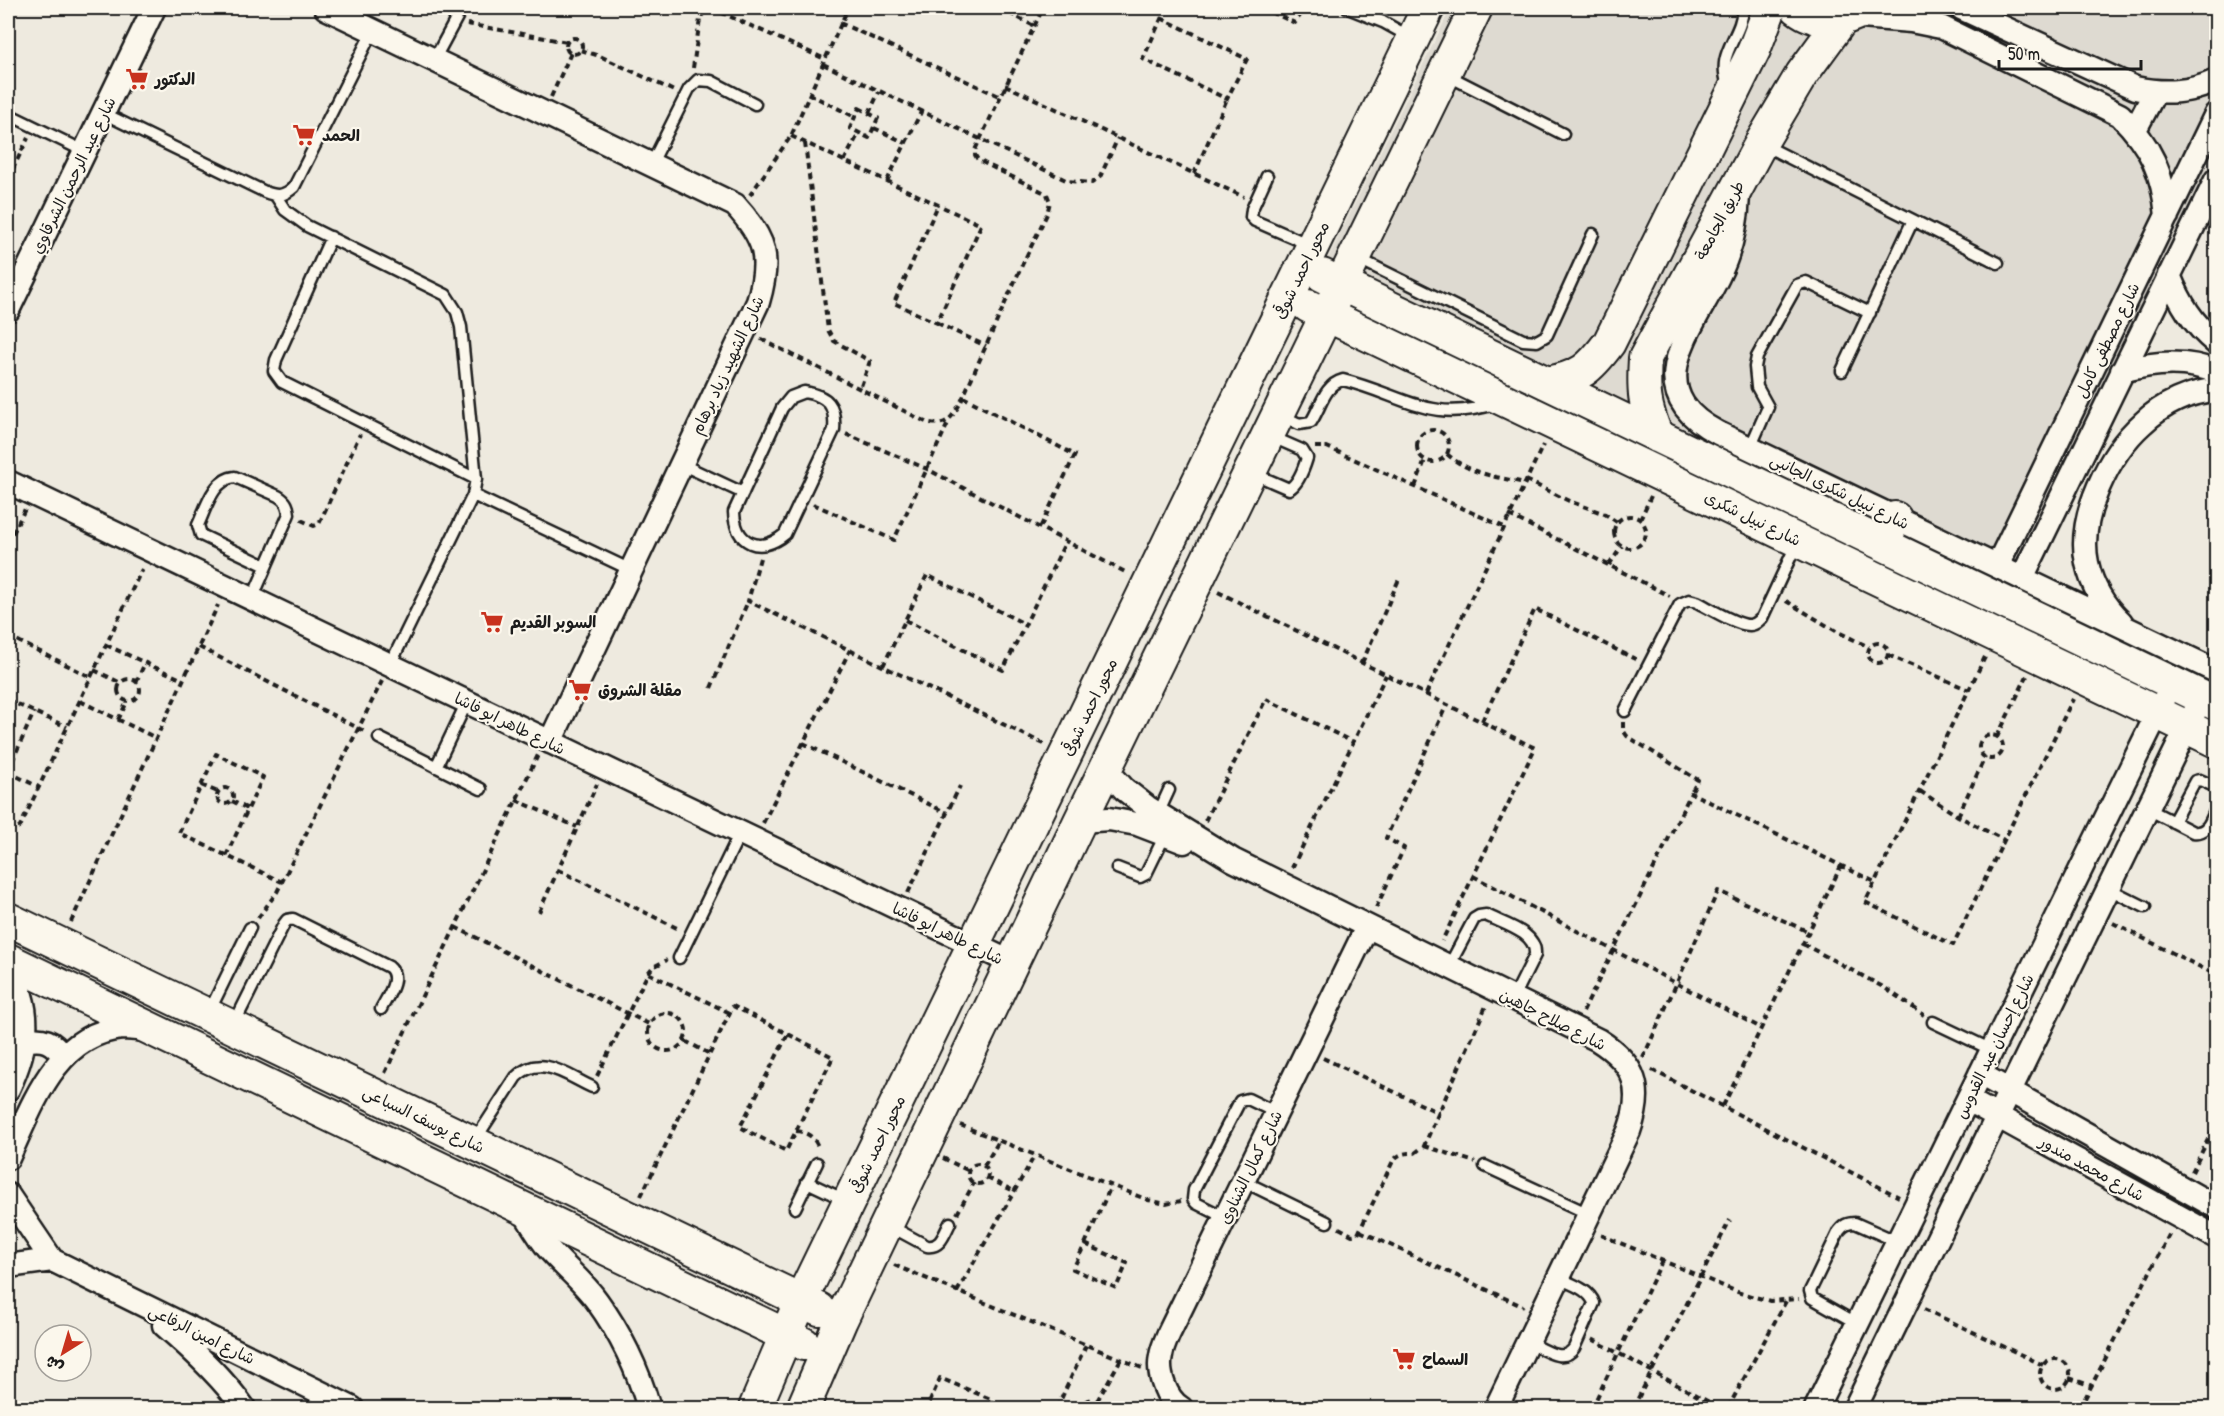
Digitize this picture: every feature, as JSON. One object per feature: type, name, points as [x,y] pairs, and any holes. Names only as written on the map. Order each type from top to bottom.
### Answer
[{"type":"street","name":"شارع عبد الرحمن الشرقاوي","points":[[8,310],[154,8]]},
{"type":"street","name":"شارع الشهيد زياد برهام","points":[[326,8],[735,206],[753,225],[764,250],[766,277],[758,302],[547,741]]},
{"type":"street","name":"محور احمد شوقى","points":[[754,1408],[801,1300],[1428,8]]},
{"type":"street","points":[[803,1408],[825,1354],[1080,821],[1476,8]]},
{"type":"street","points":[[1548,383],[1573,378],[1594,363],[1609,343],[1754,50],[1770,8]]},
{"type":"street","points":[[1797,8],[1815,17],[1829,20],[1852,14],[1941,27],[2120,115],[2135,130],[2159,170],[2165,193],[2167,216]]},
{"type":"street","points":[[1961,8],[2135,88],[2178,93],[2201,88],[2217,81]]},
{"type":"street","name":"طريق الجامعة","points":[[1657,436],[1647,412],[1643,385],[1645,358],[1738,182],[1802,74],[1852,14]]},
{"type":"street","points":[[2135,130],[2155,92]]},
{"type":"street","name":"شارع مصطفى كامل","points":[[1997,566],[2217,114]]},
{"type":"street","name":"شارع مصطفى كامل","points":[[2022,578],[2217,180]]},
{"type":"street","name":"شارع نبيل شكرى الجانبى","points":[[1738,182],[1735,221],[1719,276],[1683,339],[1677,357],[1675,376],[1679,394],[1688,411],[1701,424],[1750,448],[1889,531],[1997,566],[2128,629],[2212,691]]},
{"type":"street","name":"شارع نبيل شكرى","points":[[1308,256],[1348,270],[1482,351],[1657,436],[1889,531],[2172,683],[2212,691]]},
{"type":"street","points":[[2169,275],[2177,296],[2189,316],[2204,333],[2217,343]]},
{"type":"street","name":"شارع نبيل شكرى","points":[[1288,296],[2217,741]]},
{"type":"street","points":[[1609,343],[1622,358],[1629,361],[1645,358]]},
{"type":"street","points":[[1468,382],[1482,351]]},
{"type":"street","points":[[2122,371],[2149,363],[2177,363],[2205,367],[2217,372]]},
{"type":"street","points":[[2128,629],[2109,610],[2100,595],[2087,562],[2085,535],[2090,509],[2114,460],[2128,438],[2143,422],[2179,399],[2199,391],[2217,390]]},
{"type":"street","points":[[2058,440],[2083,452]]},
{"type":"street","name":"شارع طاهر ابو فاشا","points":[[8,482],[1012,963]]},
{"type":"street","name":"شارع إحسان عبد القدوس","points":[[1816,1408],[2172,683]]},
{"type":"street","name":"شارع إحسان عبد القدوس","points":[[1855,1408],[2188,727],[2212,691]]},
{"type":"street","name":"شارع صلاح جاهين","points":[[1106,768],[1124,789],[1162,824],[1575,1029],[1617,1052],[1630,1069],[1637,1089],[1636,1111],[1629,1131],[1496,1408]]},
{"type":"street","name":"شارع صلاح جاهين","points":[[1080,821],[1109,819],[1137,824],[1162,824],[1197,838],[1233,860]]},
{"type":"street","name":"شارع يوسف السباعى","points":[[8,919],[842,1320]]},
{"type":"street","name":"شارع كمال الشناوى","points":[[1181,1408],[1177,1406],[1162,1384],[1160,1358],[1169,1333],[1367,927]]},
{"type":"street","points":[[8,960],[825,1354]]},
{"type":"street","points":[[8,967],[17,982],[25,1011],[25,1041],[8,1089]]},
{"type":"street","points":[[8,1158],[45,1080],[63,1056],[90,1037],[121,1028],[163,1035],[209,1016]]},
{"type":"street","points":[[25,1041],[36,1038],[47,1040],[57,1047],[63,1056]]},
{"type":"street","name":"شارع محمد مندور","points":[[1980,1074],[2217,1208]]},
{"type":"street","name":"شارع محمد مندور","points":[[1968,1100],[2217,1237]]},
{"type":"street","name":"شارع امين الرفاعى","points":[[8,1195],[52,1260],[352,1408]]},
{"type":"street","points":[[522,1208],[549,1249],[597,1300],[622,1339],[641,1380],[649,1408]]},
{"type":"street","points":[[8,1266],[52,1260]]},
{"type":"street","points":[[138,1302],[191,1348],[244,1408]]},
{"type":"lane","points":[[435,60],[462,8]]},
{"type":"lane","points":[[1348,8],[1383,22],[1413,39]]},
{"type":"lane","points":[[1732,94],[1727,82],[1725,55],[1740,22],[1743,8]]},
{"type":"lane","points":[[276,196],[283,195],[294,187],[373,30]]},
{"type":"lane","points":[[1444,73],[1563,134]]},
{"type":"lane","points":[[651,166],[685,97],[698,80],[711,81],[755,104]]},
{"type":"lane","points":[[103,113],[276,196],[285,210],[293,217],[446,295],[457,312],[461,327],[476,479],[472,495],[390,665]]},
{"type":"lane","points":[[8,114],[84,151]]},
{"type":"lane","points":[[1761,143],[1998,263]]},
{"type":"lane","points":[[1268,176],[1255,202],[1251,217],[1308,256]]},
{"type":"lane","points":[[1842,371],[1913,220]]},
{"type":"lane","points":[[1348,270],[1523,340],[1537,341],[1547,335],[1593,234]]},
{"type":"lane","points":[[331,237],[276,360],[274,371],[282,382],[476,479]]},
{"type":"lane","points":[[1750,448],[1768,407],[1757,387],[1755,367],[1757,357],[1797,285],[1806,282],[1870,313]]},
{"type":"lane","points":[[1273,424],[1311,422],[1329,388],[1335,382],[1343,380],[1421,408],[1449,412],[1478,409],[1506,400]]},
{"type":"lane","points":[[804,392],[818,394],[830,402],[835,416],[834,430],[785,534],[775,543],[763,546],[750,543],[740,536],[734,525],[734,512],[743,493],[782,408],[791,397],[804,392]]},
{"type":"lane","points":[[1250,472],[1289,489],[1296,483],[1306,462],[1306,453],[1273,424]]},
{"type":"lane","points":[[681,464],[743,493]]},
{"type":"lane","points":[[252,599],[289,514],[288,507],[285,500],[235,477],[228,477],[217,486],[198,525],[201,535],[266,566]]},
{"type":"lane","points":[[472,495],[631,570]]},
{"type":"lane","points":[[1625,711],[1680,604],[1689,600],[1697,602],[1748,626],[1756,623],[1762,618],[1799,540]]},
{"type":"lane","points":[[436,767],[467,702]]},
{"type":"lane","points":[[379,738],[481,789]]},
{"type":"lane","points":[[2173,822],[2195,781],[2200,780],[2217,787]]},
{"type":"lane","points":[[1117,868],[1140,877],[1146,874],[1162,824],[1169,790]]},
{"type":"lane","points":[[2148,809],[2198,833],[2207,828],[2217,809]]},
{"type":"lane","points":[[680,958],[691,934],[747,836]]},
{"type":"lane","points":[[2109,889],[2145,907]]},
{"type":"lane","points":[[1441,963],[1474,919],[1486,915],[1528,937],[1533,941],[1535,948],[1535,955],[1503,994]]},
{"type":"lane","points":[[209,1016],[287,920],[293,919],[394,971],[394,983],[381,1009]]},
{"type":"lane","points":[[209,1016],[250,928]]},
{"type":"lane","points":[[1933,1022],[1992,1050]]},
{"type":"lane","points":[[473,1143],[523,1069],[534,1065],[545,1065],[592,1087]]},
{"type":"lane","points":[[1226,1218],[1196,1203],[1193,1199],[1194,1190],[1240,1101],[1248,1099],[1277,1113]]},
{"type":"lane","points":[[795,1208],[817,1163]]},
{"type":"lane","points":[[1485,1166],[1585,1221]]},
{"type":"lane","points":[[1244,1181],[1327,1222]]},
{"type":"lane","points":[[807,1182],[849,1202]]},
{"type":"lane","points":[[887,1225],[933,1247],[938,1244],[950,1223]]},
{"type":"lane","points":[[1858,1324],[1812,1298],[1810,1291],[1843,1226],[1848,1223],[1855,1223],[1898,1242]]},
{"type":"lane","points":[[1528,1342],[1558,1356],[1570,1354],[1592,1309],[1594,1303],[1591,1296],[1558,1278]]},
{"type":"path","points":[[693,84],[694,50],[700,19],[706,8]]},
{"type":"path","points":[[711,8],[825,59]]},
{"type":"path","points":[[735,206],[751,194],[791,136],[848,8]]},
{"type":"path","points":[[1000,8],[1034,26]]},
{"type":"path","points":[[802,499],[894,540],[1047,214],[1050,202],[1047,194],[978,160],[975,155],[975,150],[999,96],[1043,8]]},
{"type":"path","points":[[1166,8],[1143,59],[1227,99]]},
{"type":"path","points":[[1262,8],[1295,23],[1305,8]]},
{"type":"path","points":[[1161,18],[1247,59],[1194,174]]},
{"type":"path","points":[[454,22],[567,42],[570,39],[577,39],[580,42],[580,50]]},
{"type":"path","points":[[840,23],[999,96]]},
{"type":"path","points":[[567,42],[566,46],[571,53]]},
{"type":"path","points":[[571,53],[575,54],[580,50]]},
{"type":"path","points":[[580,50],[602,57],[685,97]]},
{"type":"path","points":[[544,113],[571,53]]},
{"type":"path","points":[[822,64],[1068,181],[1092,183],[1100,177],[1118,138]]},
{"type":"path","points":[[1005,85],[1255,202]]},
{"type":"path","points":[[869,114],[879,92]]},
{"type":"path","points":[[809,94],[855,117]]},
{"type":"path","points":[[860,108],[869,114],[878,118],[869,138],[850,128],[860,108]]},
{"type":"path","points":[[887,181],[921,112]]},
{"type":"path","points":[[8,179],[34,127]]},
{"type":"path","points":[[874,128],[906,143]]},
{"type":"path","points":[[844,161],[860,133]]},
{"type":"path","points":[[791,136],[981,225],[937,323]]},
{"type":"path","points":[[805,143],[828,330],[834,341],[870,361],[860,389]]},
{"type":"path","points":[[938,205],[894,303],[986,346]]},
{"type":"path","points":[[744,330],[926,422],[937,425],[950,420]]},
{"type":"path","points":[[963,397],[1074,455],[1040,528]]},
{"type":"path","points":[[1426,694],[1553,422]]},
{"type":"path","points":[[289,514],[314,526],[319,525],[365,423]]},
{"type":"path","points":[[834,430],[927,469],[1149,584]]},
{"type":"path","points":[[1442,432],[1449,448],[1447,454],[1438,462],[1425,460],[1420,456],[1417,444],[1424,433],[1442,432]]},
{"type":"path","points":[[1306,453],[1317,447],[1326,447],[1504,526]]},
{"type":"path","points":[[1447,454],[1457,463],[1473,471],[1525,482],[1605,514],[1617,522]]},
{"type":"path","points":[[1415,487],[1425,460]]},
{"type":"path","points":[[8,543],[32,494]]},
{"type":"path","points":[[1509,515],[1654,587],[1680,604]]},
{"type":"path","points":[[1625,516],[1636,517],[1644,524],[1645,536],[1639,545],[1628,548],[1622,546],[1613,533],[1617,522],[1625,516]]},
{"type":"path","points":[[905,620],[1003,669],[1066,541]]},
{"type":"path","points":[[711,688],[748,601],[763,546]]},
{"type":"path","points":[[1609,565],[1622,546]]},
{"type":"path","points":[[8,827],[15,829],[20,827],[151,550]]},
{"type":"path","points":[[883,666],[927,574],[1024,624]]},
{"type":"path","points":[[1362,663],[1400,577]]},
{"type":"path","points":[[1196,582],[1535,748],[1473,876],[1441,963]]},
{"type":"path","points":[[61,944],[226,587]]},
{"type":"path","points":[[1774,594],[1869,647]]},
{"type":"path","points":[[748,601],[1066,755]]},
{"type":"path","points":[[1482,721],[1535,609],[1648,666]]},
{"type":"path","points":[[1996,635],[1865,902],[1953,945],[2084,677]]},
{"type":"path","points":[[8,636],[91,677]]},
{"type":"path","points":[[1869,647],[1882,643],[1888,655]]},
{"type":"path","points":[[106,645],[183,680]]},
{"type":"path","points":[[199,646],[379,738]]},
{"type":"path","points":[[1869,647],[1868,656],[1873,662],[1882,662],[1888,655]]},
{"type":"path","points":[[747,836],[803,743],[850,650]]},
{"type":"path","points":[[1888,655],[1969,690]]},
{"type":"path","points":[[1997,737],[2037,655]]},
{"type":"path","points":[[117,720],[127,701],[138,698],[140,692],[136,682],[145,663]]},
{"type":"path","points":[[250,928],[267,907],[282,882],[390,665]]},
{"type":"path","points":[[94,670],[121,683]]},
{"type":"path","points":[[1283,885],[1386,675]]},
{"type":"path","points":[[121,683],[125,680],[136,682]]},
{"type":"path","points":[[121,683],[119,694],[127,701]]},
{"type":"path","points":[[1197,838],[1266,699],[1353,742]]},
{"type":"path","points":[[8,700],[67,727]]},
{"type":"path","points":[[80,701],[156,738]]},
{"type":"path","points":[[1367,927],[1404,848],[1386,838],[1447,704]]},
{"type":"path","points":[[1575,1029],[1698,780],[1627,736],[1623,730],[1625,711]]},
{"type":"path","points":[[34,712],[8,772],[39,787]]},
{"type":"path","points":[[1992,735],[1997,737],[2003,745],[2002,750],[1995,758],[1985,757],[1979,748],[1983,739],[1992,735]]},
{"type":"path","points":[[375,1095],[516,800],[547,741]]},
{"type":"path","points":[[803,743],[947,813]]},
{"type":"path","points":[[226,855],[263,777],[216,754],[179,833],[282,882]]},
{"type":"path","points":[[1958,816],[1985,757]]},
{"type":"path","points":[[539,912],[604,768]]},
{"type":"path","points":[[201,785],[218,792]]},
{"type":"path","points":[[900,909],[960,786]]},
{"type":"path","points":[[218,792],[229,788],[233,794],[232,801]]},
{"type":"path","points":[[1920,790],[1958,816],[2004,840]]},
{"type":"path","points":[[218,792],[218,799],[222,804],[232,801],[248,809]]},
{"type":"path","points":[[1690,793],[1875,882]]},
{"type":"path","points":[[516,800],[577,827]]},
{"type":"path","points":[[1723,1106],[1841,866]]},
{"type":"path","points":[[558,870],[691,934]]},
{"type":"path","points":[[1473,876],[1761,1028]]},
{"type":"path","points":[[1617,1052],[1641,1064],[1718,891],[1809,932]]},
{"type":"path","points":[[2096,915],[2217,975]]},
{"type":"path","points":[[455,927],[649,1024]]},
{"type":"path","points":[[1803,944],[1885,988],[1933,1022]]},
{"type":"path","points":[[592,1087],[648,973],[660,963],[680,958]]},
{"type":"path","points":[[648,973],[730,1012]]},
{"type":"path","points":[[1327,1222],[1352,1235],[1358,1234],[1393,1161],[1404,1153],[1415,1154],[1424,1146],[1439,1113],[1503,994]]},
{"type":"path","points":[[630,1218],[733,1006],[788,1034],[833,1057],[786,1150],[740,1127],[788,1034]]},
{"type":"path","points":[[660,1014],[675,1015],[686,1026],[685,1041],[674,1051],[658,1050],[648,1039],[649,1024],[660,1014]]},
{"type":"path","points":[[685,1041],[710,1054]]},
{"type":"path","points":[[1307,1050],[1439,1113]]},
{"type":"path","points":[[1651,1069],[1916,1205]]},
{"type":"path","points":[[939,1116],[1148,1200],[1166,1204],[1193,1199]]},
{"type":"path","points":[[2184,1189],[2217,1123]]},
{"type":"path","points":[[796,1131],[802,1131],[814,1138],[819,1150],[817,1163]]},
{"type":"path","points":[[984,1166],[999,1141]]},
{"type":"path","points":[[1424,1146],[1453,1153],[1485,1166]]},
{"type":"path","points":[[957,1292],[1035,1155]]},
{"type":"path","points":[[976,1165],[984,1166],[988,1174],[987,1178],[982,1184],[974,1183],[969,1178],[969,1171],[976,1165]]},
{"type":"path","points":[[987,1178],[1014,1191]]},
{"type":"path","points":[[950,1223],[974,1183]]},
{"type":"path","points":[[1085,1244],[1127,1263],[1116,1288],[1074,1269],[1085,1244],[1111,1186]]},
{"type":"path","points":[[2080,1408],[2178,1216]]},
{"type":"path","points":[[1633,1408],[1730,1220]]},
{"type":"path","points":[[1585,1221],[1662,1261],[1755,1298],[1770,1302],[1812,1298]]},
{"type":"path","points":[[1360,1231],[1541,1314]]},
{"type":"path","points":[[872,1256],[1162,1376]]},
{"type":"path","points":[[1592,1408],[1662,1261]]},
{"type":"path","points":[[1728,1408],[1786,1301]]},
{"type":"path","points":[[1907,1302],[2043,1365]]},
{"type":"path","points":[[1581,1332],[1720,1408]]},
{"type":"path","points":[[1057,1408],[1086,1345]]},
{"type":"path","points":[[1097,1401],[1121,1359]]},
{"type":"path","points":[[2048,1361],[2061,1361],[2066,1365],[2069,1378],[2061,1387],[2048,1387],[2040,1377],[2043,1365],[2048,1361]]},
{"type":"path","points":[[934,1408],[928,1406],[940,1378],[993,1400],[989,1408]]},
{"type":"path","points":[[2069,1378],[2092,1386]]},
{"type":"path","points":[[1078,1408],[1087,1399],[1097,1401],[1101,1408]]},
{"type":"shaded area","points":[[1451,8],[2216,8],[2216,156],[2038,525],[1998,617],[1314,287]]},
{"type":"place","name":"الدكتور","points":[[137,79]]},
{"type":"place","name":"الحمد","points":[[304,135]]},
{"type":"place","name":"السوبر القديم","points":[[492,622]]},
{"type":"place","name":"مقلة الشروق","points":[[580,690]]},
{"type":"place","name":"السماح","points":[[1404,1359]]}]
